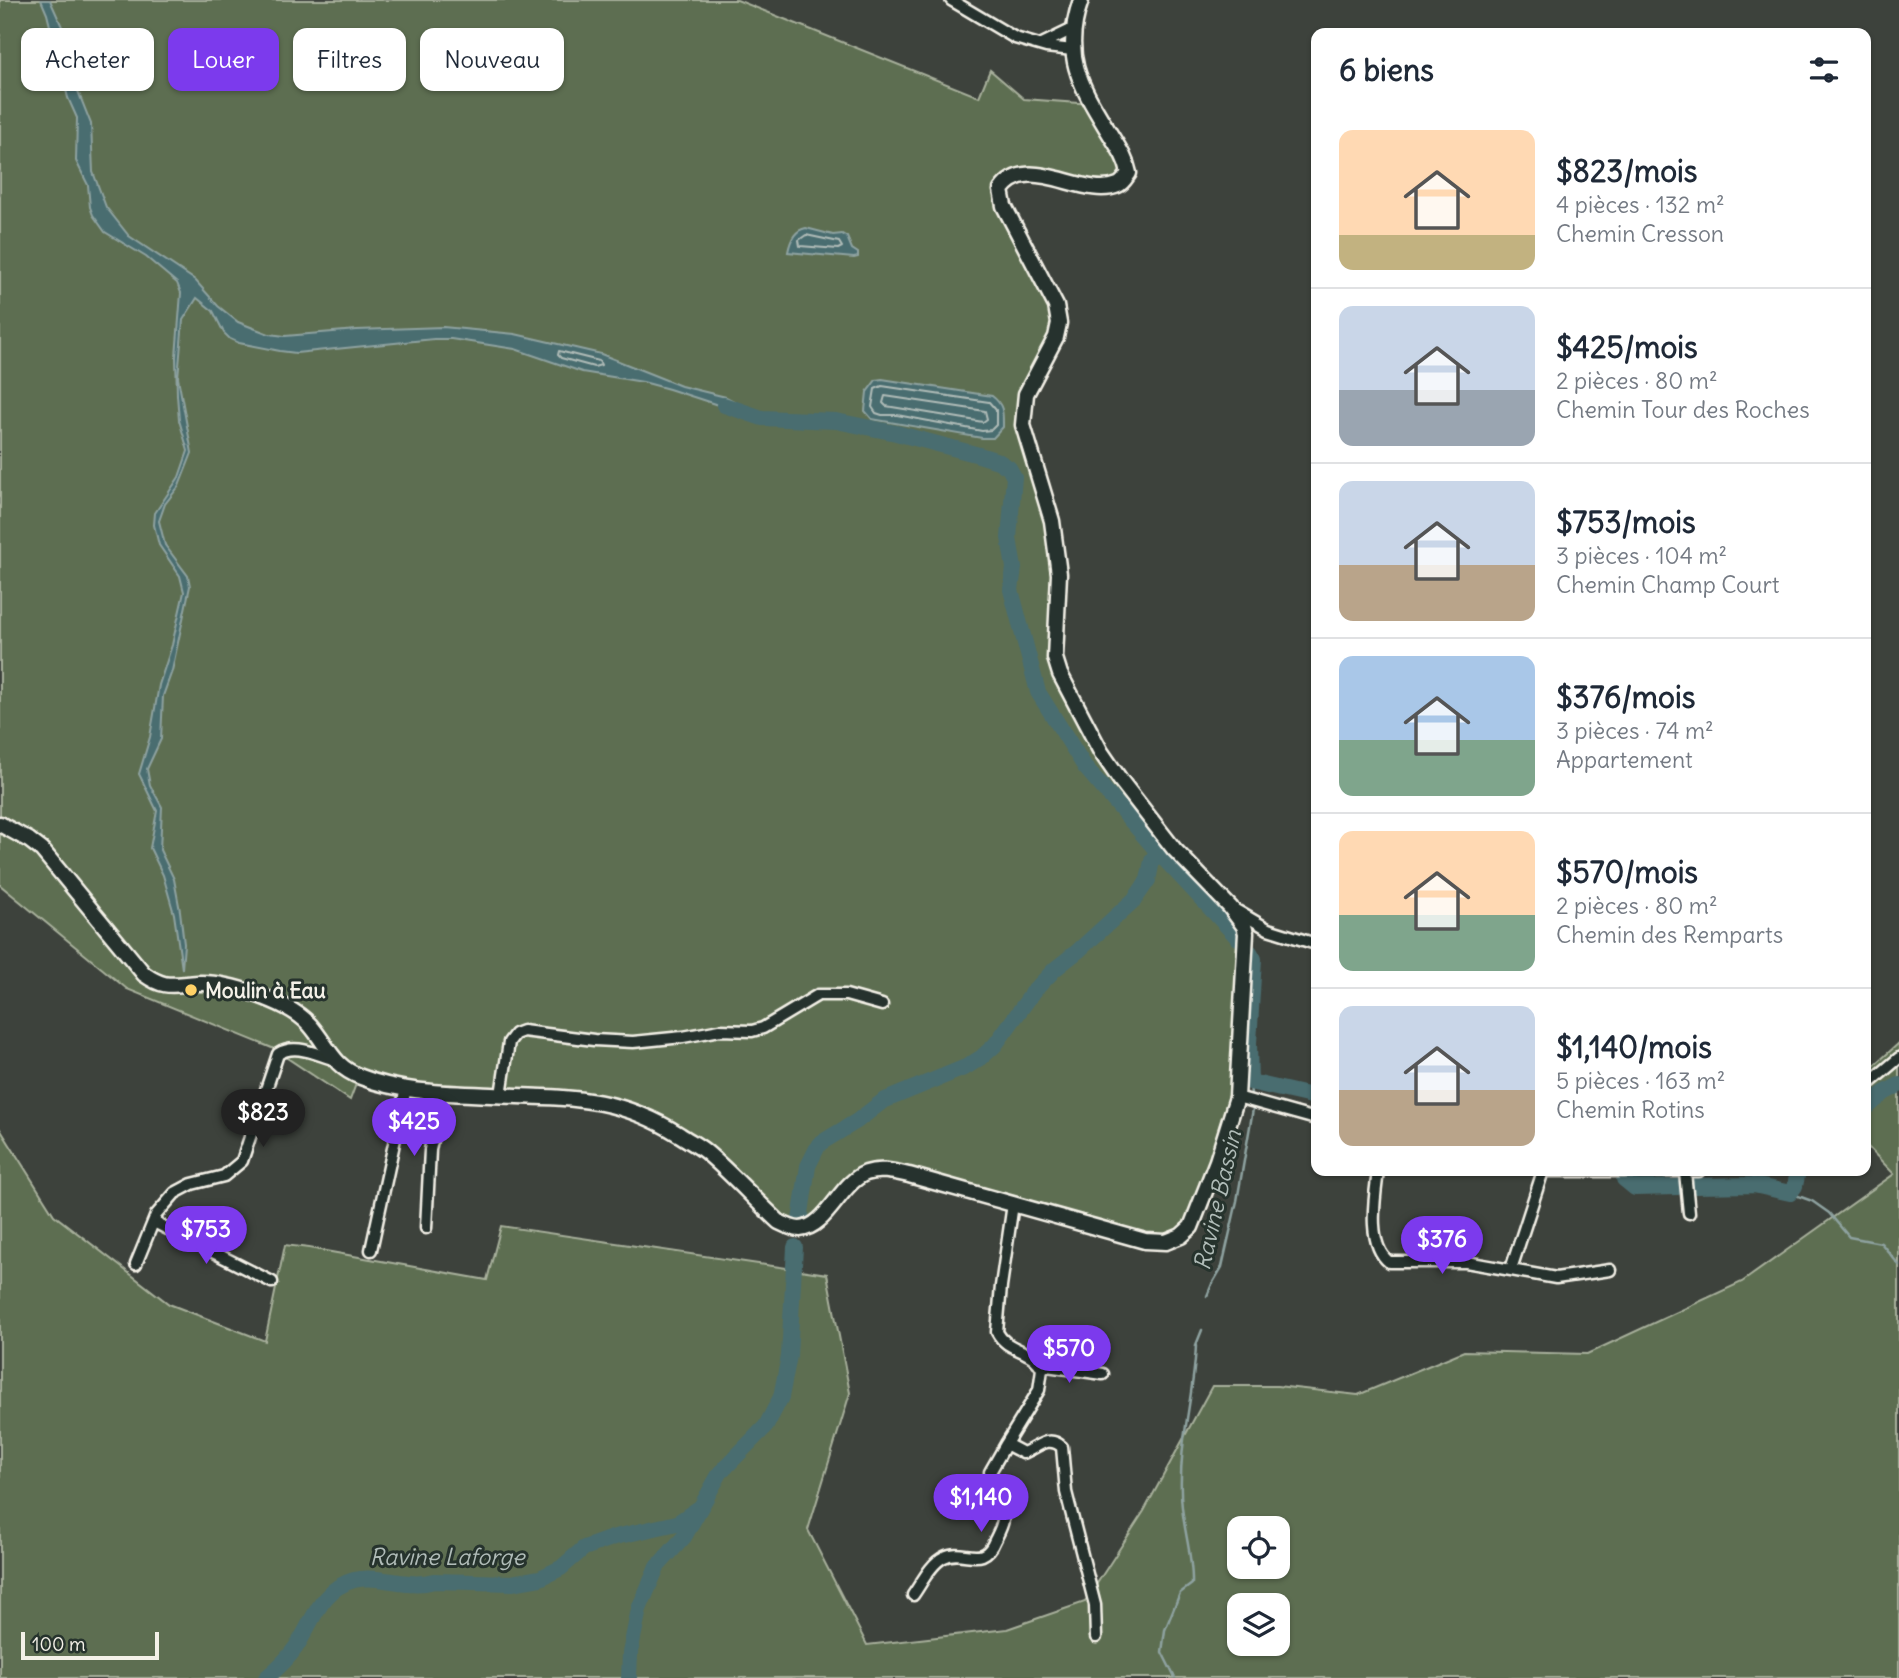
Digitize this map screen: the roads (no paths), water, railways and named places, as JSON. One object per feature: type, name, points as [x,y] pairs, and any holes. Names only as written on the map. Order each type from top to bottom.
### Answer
[{"type":"street","points":[[951,0],[1015,38],[1073,50]]},
{"type":"street","points":[[0,824],[42,850],[144,974],[157,983],[199,983],[239,989],[275,1002],[305,1021],[333,1059],[343,1068],[363,1078],[442,1093],[586,1099],[625,1107],[660,1122],[705,1151],[779,1222],[792,1228],[806,1227],[819,1219],[853,1180],[877,1171],[909,1175],[1145,1241],[1166,1242],[1181,1236],[1191,1227],[1217,1161],[1237,1097],[1247,942],[1244,926],[1230,907],[1166,841],[1101,752],[1060,674],[1055,658],[1059,574],[1052,521],[1023,425],[1026,394],[1056,337],[1059,323],[1056,306],[1004,206],[1001,190],[1007,181],[1017,177],[1045,175],[1101,188],[1120,184],[1129,173],[1127,161],[1082,86],[1076,71],[1073,29],[1081,0]]},
{"type":"street","points":[[1040,45],[1073,29]]},
{"type":"street","points":[[1230,907],[1268,929],[1311,942]]},
{"type":"street","points":[[501,1095],[509,1042],[523,1031],[633,1042],[720,1030],[752,1031],[763,1028],[818,995],[846,995],[882,1005]]},
{"type":"street","points":[[136,1264],[155,1218],[176,1193],[192,1184],[225,1176],[242,1161],[278,1054],[286,1049],[298,1049],[333,1059]]},
{"type":"street","points":[[1871,1082],[1899,1058]]},
{"type":"street","points":[[371,1250],[406,1088]]},
{"type":"street","points":[[426,1228],[430,1150],[442,1093]]},
{"type":"street","points":[[1237,1097],[1311,1118]]},
{"type":"street","points":[[1378,1176],[1374,1213],[1376,1235],[1380,1250],[1389,1262],[1448,1260],[1556,1278],[1610,1269]]},
{"type":"street","points":[[1511,1269],[1541,1176]]},
{"type":"street","points":[[1685,1176],[1689,1213]]},
{"type":"street","points":[[1013,1204],[997,1332],[1007,1346],[1026,1353],[1040,1365],[1103,1374]]},
{"type":"street","points":[[155,1218],[272,1282]]},
{"type":"street","points":[[913,1595],[943,1557],[978,1556],[991,1550],[1003,1522],[990,1472],[1039,1390],[1042,1379],[1040,1365]]},
{"type":"street","points":[[1006,1444],[1023,1454],[1044,1442],[1057,1443],[1062,1447],[1066,1492],[1094,1605],[1096,1637]]},
{"type":"water","points":[[41,0],[50,0],[63,28],[50,28]]},
{"type":"water","points":[[66,91],[78,91],[91,124],[93,172],[106,207],[129,236],[195,280],[218,306],[238,322],[269,334],[285,336],[443,327],[515,334],[601,354],[681,386],[726,397],[734,401],[744,413],[737,414],[721,406],[643,382],[582,372],[515,349],[451,339],[296,353],[239,343],[224,333],[213,311],[197,298],[183,320],[178,378],[192,453],[179,486],[165,504],[159,521],[165,545],[188,576],[190,586],[172,671],[163,696],[161,739],[147,769],[150,785],[162,807],[160,850],[174,879],[180,911],[184,944],[182,969],[174,914],[163,875],[150,848],[157,811],[139,774],[184,592],[180,576],[159,545],[154,525],[155,513],[179,477],[188,451],[179,420],[177,395],[176,357],[181,293],[177,283],[146,257],[105,232],[93,215],[88,185],[76,161],[77,118]]},
{"type":"water","points":[[806,228],[833,235],[842,234],[847,237],[858,257],[788,252],[794,237]]},
{"type":"water","points":[[876,380],[992,396],[1001,406],[1003,427],[993,438],[982,438],[872,419],[865,411],[867,392]]},
{"type":"waterway","points":[[724,405],[762,418],[836,421],[896,433],[979,455],[1009,468],[1014,477],[1009,538],[1014,568],[1011,590],[1038,692],[1085,767],[1157,851],[1238,938]]},
{"type":"waterway","points":[[800,1220],[808,1166],[819,1144],[857,1121],[883,1101],[966,1067],[982,1057],[995,1045],[1034,991],[1055,969],[1135,899],[1148,880],[1157,851]]},
{"type":"waterway","points":[[1250,952],[1254,959],[1249,1043],[1250,1082],[1311,1096]]},
{"type":"waterway","name":"Ravine Bassin","points":[[1250,1082],[1251,1095]]},
{"type":"waterway","points":[[1871,1104],[1899,1085]]},
{"type":"waterway","name":"Ravine Bassin","points":[[1207,1296],[1222,1267],[1253,1109]]},
{"type":"waterway","points":[[1695,1186],[1754,1185],[1790,1193],[1797,1176]]},
{"type":"waterway","points":[[1624,1179],[1635,1188],[1678,1187]]},
{"type":"waterway","points":[[1790,1193],[1812,1201],[1829,1213],[1849,1237],[1881,1243],[1899,1265]]},
{"type":"waterway","points":[[629,1678],[630,1653],[639,1609],[657,1567],[684,1537],[720,1473],[766,1426],[781,1397],[789,1356],[795,1247]]},
{"type":"waterway","name":"Ravine Bassin","points":[[1175,1678],[1162,1652],[1165,1630],[1180,1593],[1192,1584],[1181,1473],[1196,1345],[1202,1330]]},
{"type":"waterway","name":"Ravine Laforge","points":[[266,1678],[293,1651],[325,1599],[342,1584],[364,1579],[414,1583],[512,1583],[540,1578],[561,1568],[584,1548],[615,1537],[677,1523],[699,1508]]},
{"type":"place","name":"Moulin à Eau","points":[[191,990]]}]
